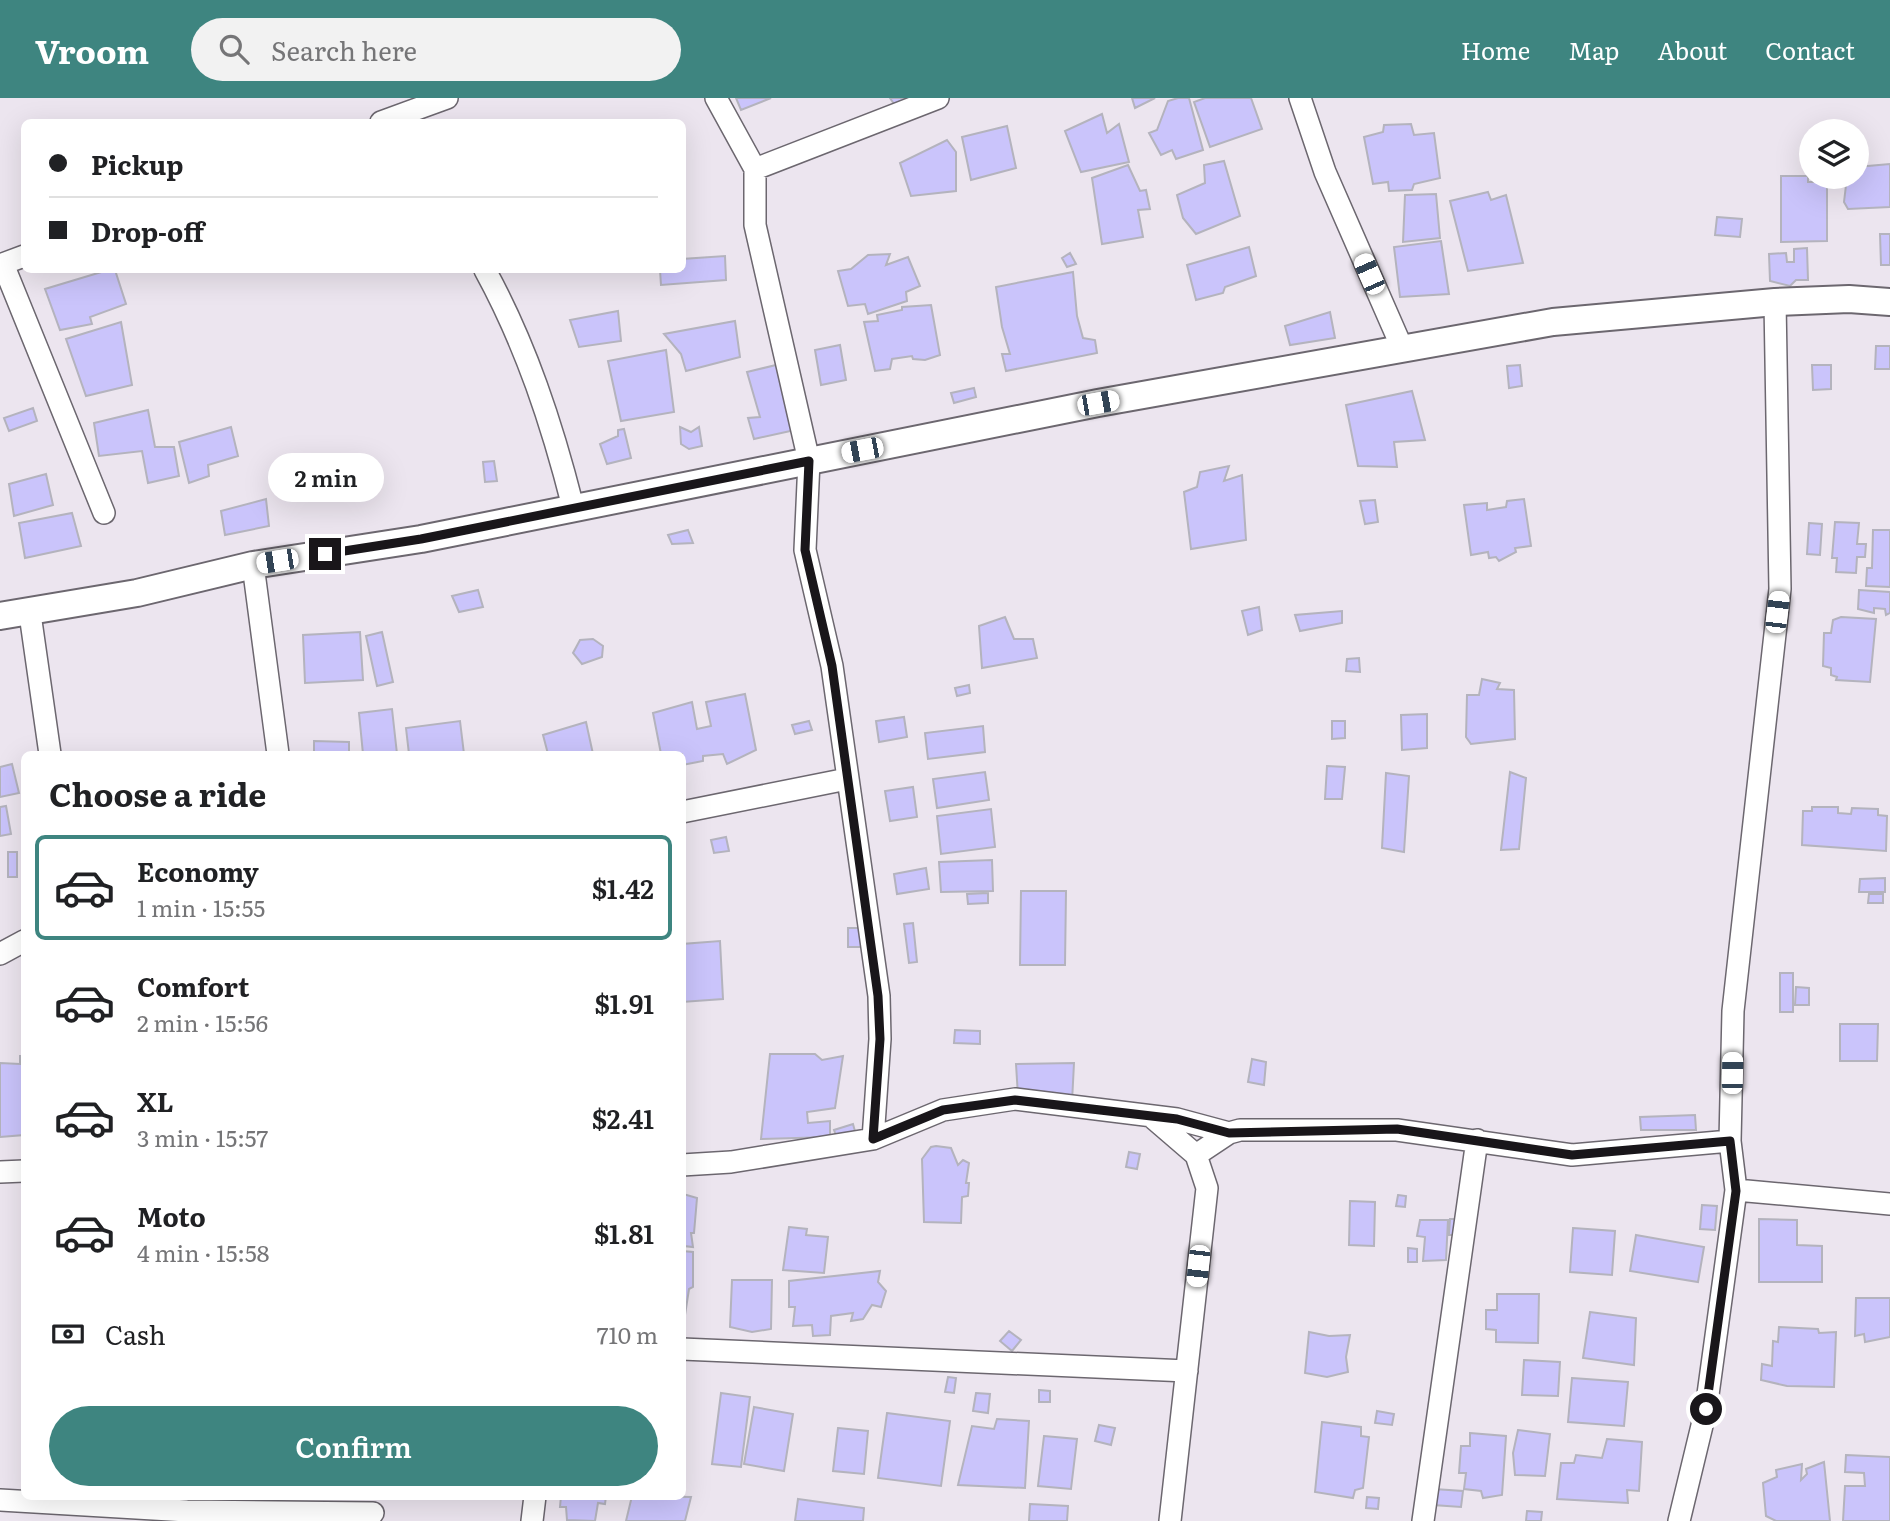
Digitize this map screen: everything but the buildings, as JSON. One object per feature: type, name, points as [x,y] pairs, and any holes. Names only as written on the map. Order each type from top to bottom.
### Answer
[{"type":"street","points":[[398,114],[447,98]]},
{"type":"street","points":[[716,98],[755,169],[755,225],[809,461],[805,550],[832,666],[878,996],[880,1039],[873,1139]]},
{"type":"street","points":[[755,169],[938,98]]},
{"type":"street","points":[[1300,98],[1325,172],[1403,350]]},
{"type":"street","points":[[21,257],[1,265],[104,513]]},
{"type":"street","points":[[487,273],[512,319],[551,423],[573,507]]},
{"type":"street","points":[[0,616],[30,614],[137,593],[253,565],[421,539],[1098,403],[1553,322],[1775,302],[1849,299],[1890,302]]},
{"type":"street","points":[[1679,1521],[1706,1409],[1736,1191],[1730,1141],[1733,1011],[1780,589],[1775,302]]},
{"type":"street","points":[[253,565],[278,751]]},
{"type":"street","points":[[30,614],[50,751]]},
{"type":"street","points":[[686,811],[847,779]]},
{"type":"street","points":[[0,954],[21,943]]},
{"type":"street","points":[[686,1164],[731,1162],[873,1139],[943,1110],[1015,1100],[1177,1119],[1229,1133],[1397,1129],[1572,1155],[1730,1141]]},
{"type":"street","points":[[1153,1118],[1196,1155],[1207,1188],[1170,1521]]},
{"type":"street","points":[[1196,1155],[1229,1133]]},
{"type":"street","points":[[1423,1521],[1477,1140]]},
{"type":"street","points":[[0,1172],[21,1171]]},
{"type":"street","points":[[1736,1191],[1890,1204]]},
{"type":"street","points":[[686,1349],[1187,1371]]},
{"type":"street","points":[[0,1500],[187,1516],[373,1510]]},
{"type":"street","points":[[532,1521],[535,1500]]},
{"type":"route","points":[[325,554],[421,539],[809,461],[805,550],[832,666],[873,943],[880,1039],[873,1139],[943,1110],[1015,1100],[1177,1119],[1229,1133],[1240,1130],[1397,1129],[1572,1155],[1730,1141],[1736,1191],[1706,1409]]}]
